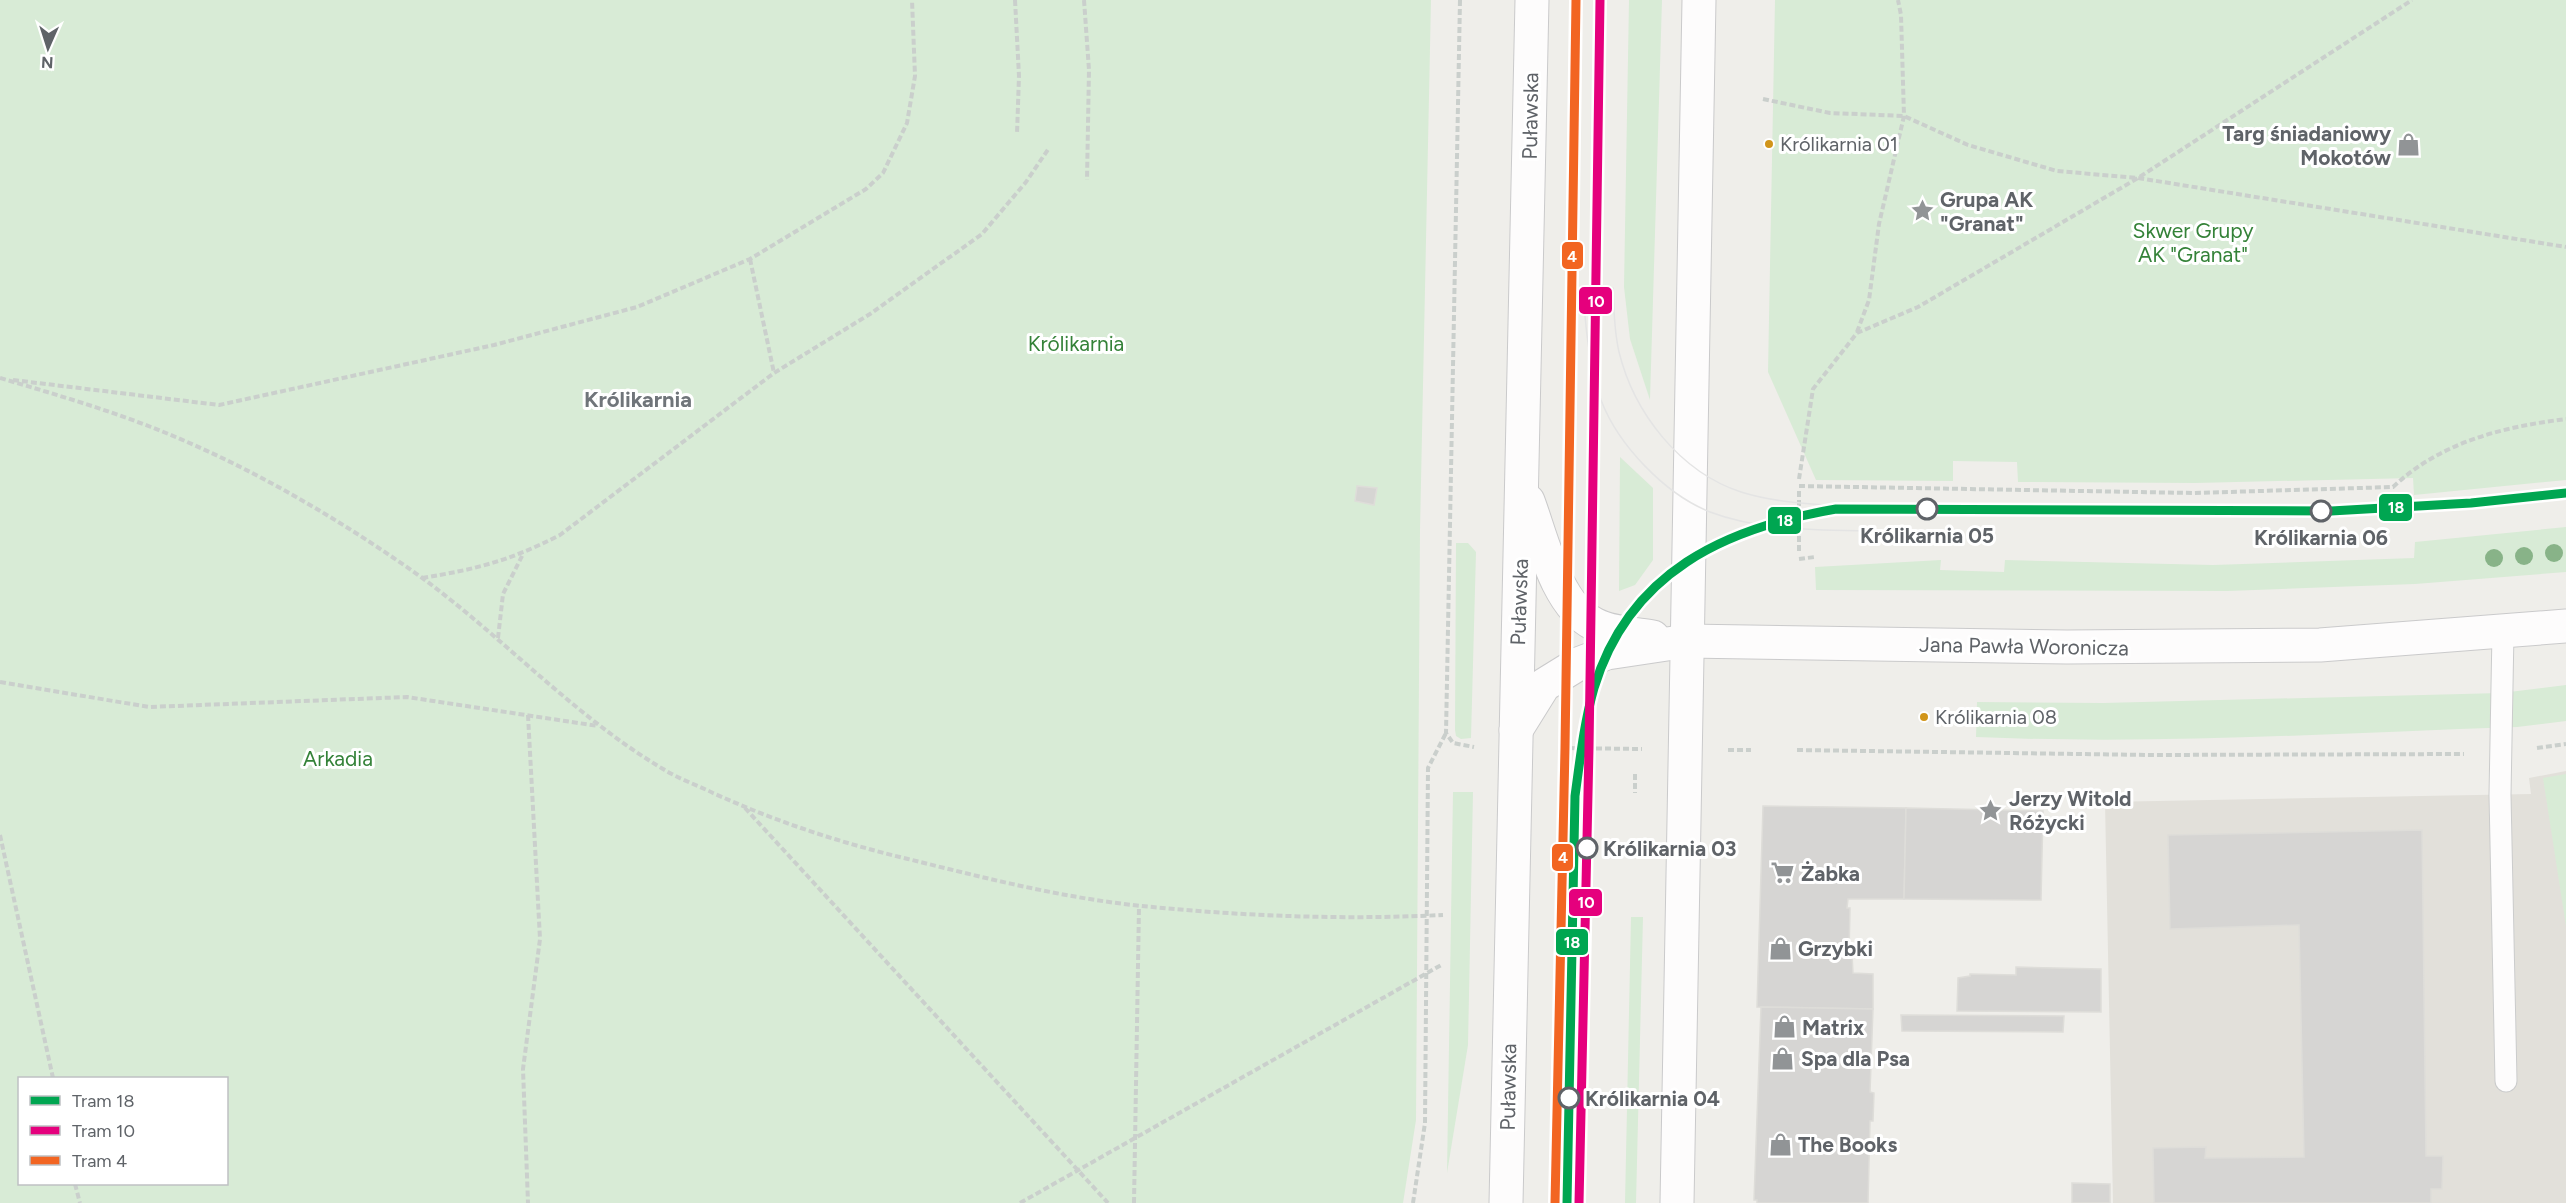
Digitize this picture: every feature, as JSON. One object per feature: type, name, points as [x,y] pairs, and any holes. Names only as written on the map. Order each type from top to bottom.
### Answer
[{"type":"main road","name":"Puławska","points":[[1506,1203],[1532,0]]},
{"type":"main road","points":[[1677,1203],[1699,0]]},
{"type":"main road","points":[[1523,486],[1561,589],[1578,614],[1608,629],[1687,641]]},
{"type":"main road","name":"Jana Pawła Woronicza","points":[[1515,731],[1544,685],[1578,664],[1607,653],[1687,641],[2149,647],[2320,645],[2503,633],[2566,626]]},
{"type":"lane","points":[[2503,633],[2500,754],[2505,1081]]},
{"type":"path","points":[[1,378],[219,405],[494,345],[637,307],[750,259],[866,189],[883,173],[907,123],[915,76],[912,0]]},
{"type":"path","points":[[1015,0],[1019,76],[1017,134]]},
{"type":"path","points":[[1084,0],[1089,70],[1087,180]]},
{"type":"path","points":[[1413,1203],[1425,1123],[1428,768],[1446,733],[1460,0]]},
{"type":"path","points":[[1800,479],[1814,389],[1857,333],[1869,300],[1879,224],[1904,116],[1901,15],[1898,0]]},
{"type":"path","points":[[1857,333],[1918,307],[2138,178],[2412,0]]},
{"type":"path","points":[[1763,99],[1830,112],[1904,116],[1968,145],[2057,171],[2138,178],[2566,247]]},
{"type":"path","points":[[421,578],[490,566],[523,554],[560,535],[774,373],[870,314],[982,234],[1026,182],[1049,148]]},
{"type":"path","points":[[750,259],[774,373]]},
{"type":"path","points":[[1,378],[153,427],[215,455],[295,498],[421,578],[498,639],[599,727],[666,771],[788,825],[884,853],[1007,883],[1139,906],[1297,916],[1443,915]]},
{"type":"path","points":[[1799,551],[1799,488],[2194,494],[2393,487],[2403,478],[2457,444],[2521,424],[2566,419]]},
{"type":"path","points":[[498,639],[503,594],[523,554]]},
{"type":"path","points":[[1799,559],[1815,557]]},
{"type":"path","points":[[0,682],[149,707],[408,697],[599,727]]},
{"type":"path","points":[[528,715],[540,939],[523,1069],[528,1203]]},
{"type":"path","points":[[1446,733],[1453,743],[1478,747]]},
{"type":"path","points":[[1797,750],[2152,755],[2500,754],[2566,744]]},
{"type":"path","points":[[1563,748],[1652,749]]},
{"type":"path","points":[[1723,750],[1751,750]]},
{"type":"path","points":[[1635,774],[1635,793]]},
{"type":"path","points":[[744,807],[1108,1203]]},
{"type":"path","points":[[0,835],[53,1077]]},
{"type":"path","points":[[1134,1203],[1139,906]]},
{"type":"path","points":[[1020,1203],[1443,964]]},
{"type":"path","points":[[75,1185],[80,1203]]},
{"type":"shaded area","points":[[2566,771],[2566,1203],[2113,1203],[2105,802],[2531,794],[2529,778]]},
{"type":"green space","name":"Arkadia","points":[[0,0],[1431,0],[1420,530],[1416,1120],[1403,1203],[0,1203]]},
{"type":"green space","points":[[1629,0],[1662,0],[1650,400],[1630,339],[1624,287]]},
{"type":"green space","name":"Skwer Grupy AK \"Granat\"","points":[[1775,0],[2566,0],[2566,480],[2414,495],[2413,478],[2195,483],[2018,482],[2017,462],[1953,461],[1953,481],[1816,480],[1768,372]]},
{"type":"green space","points":[[1620,457],[1653,488],[1653,560],[1635,585],[1619,591]]},
{"type":"green space","points":[[2566,527],[2566,572],[2415,584],[2228,591],[1816,590],[1815,567],[1941,560],[1940,570],[2004,572],[2005,560],[2213,565],[2414,558],[2415,542]]},
{"type":"green space","points":[[1456,543],[1468,543],[1476,552],[1471,738],[1461,739],[1456,736],[1455,730]]},
{"type":"green space","points":[[2566,685],[2566,721],[2517,727],[2179,739],[1976,737],[1977,702],[2103,703],[2501,693]]},
{"type":"green space","points":[[2566,774],[2566,926],[2543,778]]},
{"type":"green space","points":[[1453,792],[1473,792],[1468,1045],[1447,1173]]},
{"type":"green space","points":[[1631,917],[1643,917],[1636,1203],[1625,1203]]},
{"type":"building","points":[[1357,486],[1377,488],[1374,505],[1355,501]]},
{"type":"building","points":[[1763,806],[1906,808],[1904,899],[1848,899],[1847,908],[1850,908],[1849,953],[1852,954],[1853,973],[1873,974],[1873,1009],[1757,1007]]},
{"type":"building","points":[[1906,808],[2043,811],[2041,900],[1904,899]]},
{"type":"building","points":[[2422,830],[2426,1156],[2443,1156],[2442,1189],[2431,1189],[2431,1203],[2154,1203],[2153,1148],[2206,1147],[2205,1158],[2304,1157],[2299,925],[2170,929],[2168,835]]},
{"type":"building","points":[[2016,967],[2101,969],[2101,1012],[1957,1011],[1958,978],[1970,976],[1970,974],[2016,975]]},
{"type":"building","points":[[1761,1007],[1873,1009],[1870,1092],[1874,1093],[1873,1121],[1870,1121],[1868,1203],[1757,1203],[1757,1200],[1754,1200]]},
{"type":"building","points":[[1901,1015],[2064,1016],[2063,1032],[1902,1031]]},
{"type":"building","points":[[2072,1183],[2110,1184],[2110,1203],[2072,1203]]},
{"type":"tram line","name":"4","points":[[1555,1203],[1565,748],[1576,0]]},
{"type":"tram line","name":"10","points":[[1579,1203],[1589,748],[1600,0]]},
{"type":"tram line","points":[[1613,288],[1616,336],[1626,375],[1648,418],[1680,455],[1719,483],[1741,492],[1785,501],[1859,508]]},
{"type":"tram line","points":[[1584,302],[1589,351],[1601,400],[1619,434],[1660,481],[1693,504],[1710,512],[1749,523],[1790,528],[1872,531]]},
{"type":"tram line","name":"18","points":[[1567,1203],[1575,796],[1585,728],[1594,688],[1610,648],[1631,614],[1657,585],[1687,562],[1720,543],[1756,529],[1795,517],[1836,509],[2331,511],[2471,503],[2566,493]]},
{"type":"place","name":"Królikarnia 01","points":[[1769,144]]},
{"type":"place","name":"Targ śniadaniowy Mokotów","points":[[2409,145]]},
{"type":"place","name":"Grupa AK \"Granat\"","points":[[1922,211]]},
{"type":"place","name":"Królikarnia 05","points":[[1927,509]]},
{"type":"place","name":"Królikarnia 06","points":[[2321,511]]},
{"type":"place","name":"Królikarnia 08","points":[[1924,717]]},
{"type":"place","name":"Jerzy Witold Różycki","points":[[1991,810]]},
{"type":"place","name":"Królikarnia 03","points":[[1587,848]]},
{"type":"place","name":"Żabka","points":[[1783,873]]},
{"type":"place","name":"Grzybki","points":[[1780,948]]},
{"type":"place","name":"Matrix","points":[[1784,1027]]},
{"type":"place","name":"Spa dla Psa","points":[[1783,1058]]},
{"type":"place","name":"Królikarnia 04","points":[[1569,1098]]},
{"type":"place","name":"The Books","points":[[1780,1144]]},
{"type":"district","name":"Królikarnia","points":[[638,399]]}]
